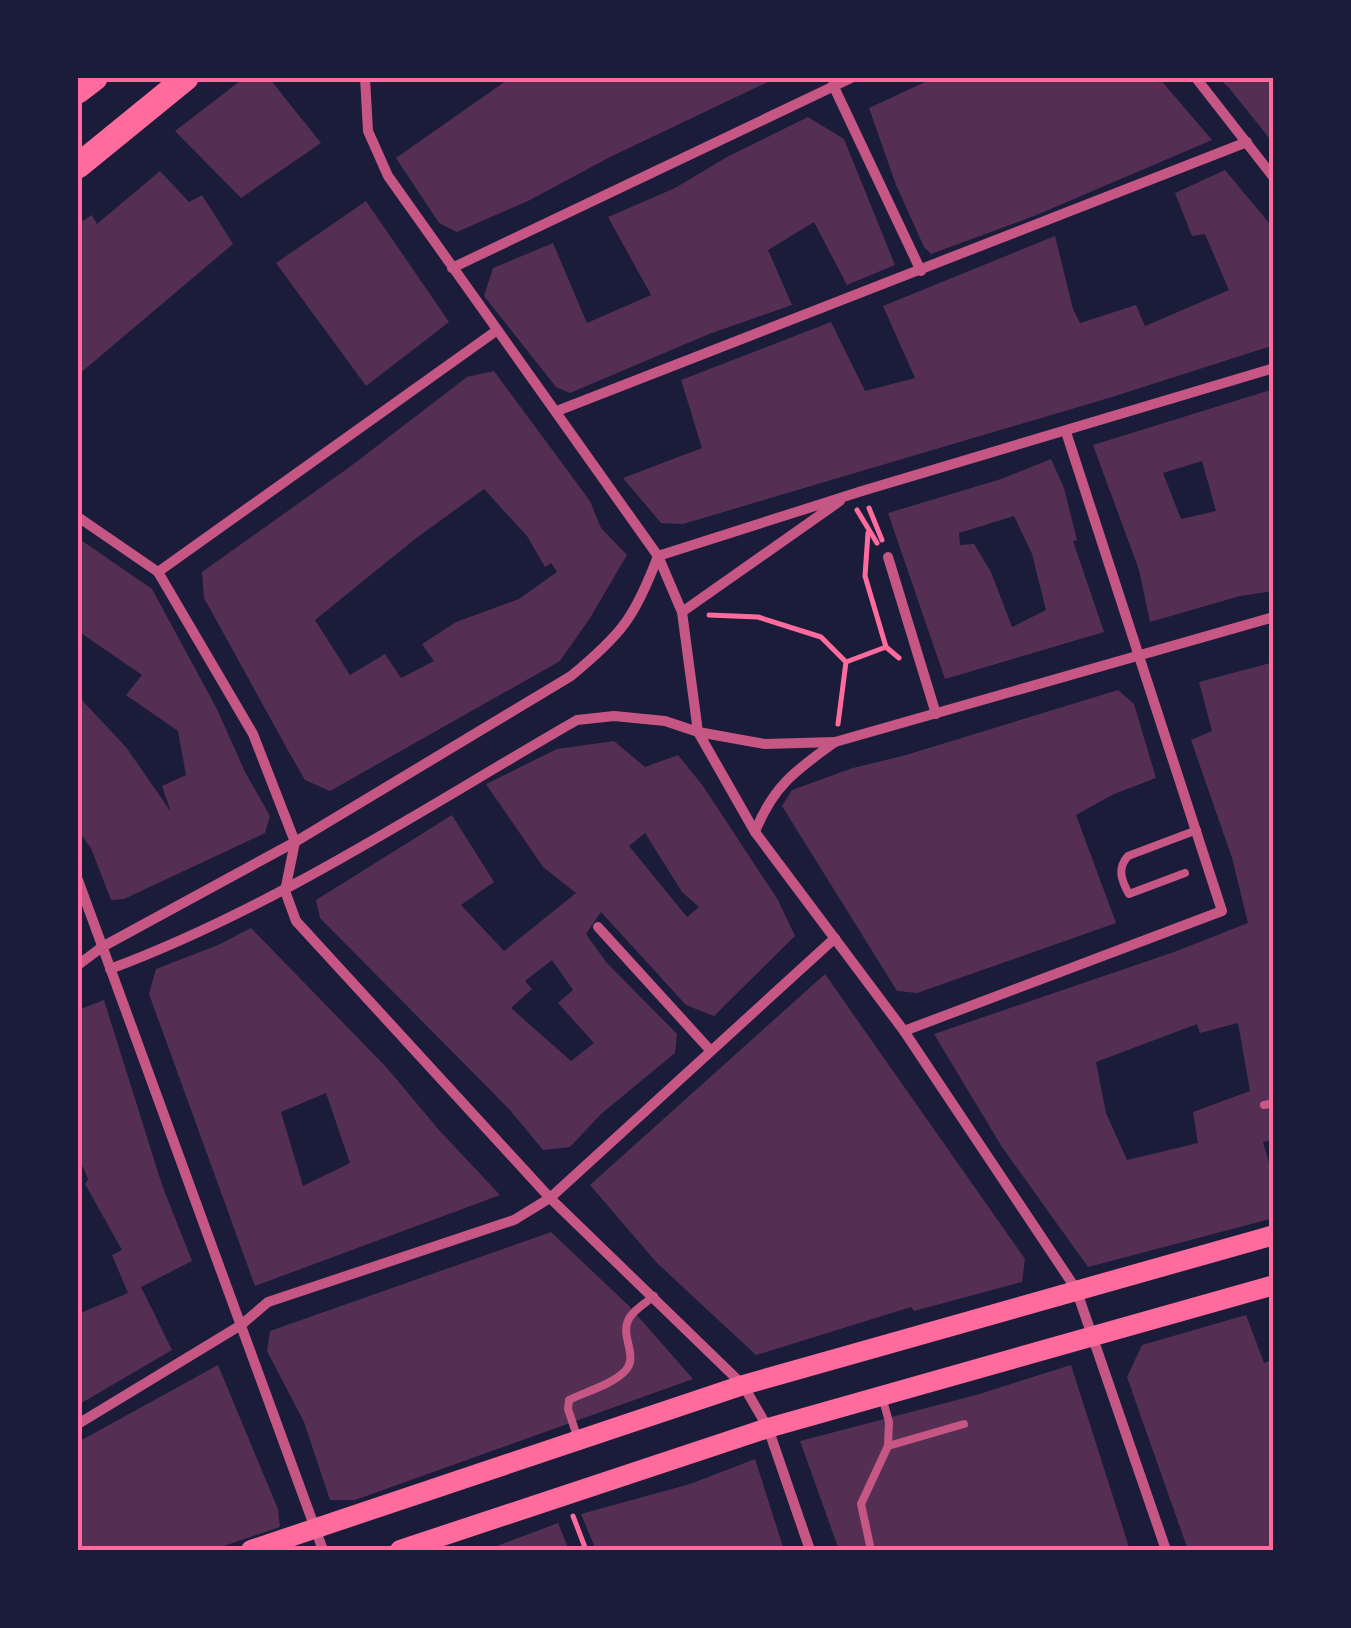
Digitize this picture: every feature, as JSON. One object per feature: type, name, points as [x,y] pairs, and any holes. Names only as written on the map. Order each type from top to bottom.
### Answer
[{"type":"main road","points":[[78,91],[95,78]]},
{"type":"main road","points":[[78,166],[186,78]]},
{"type":"main road","points":[[251,1550],[744,1385],[1274,1235]]},
{"type":"main road","points":[[400,1550],[768,1428],[1274,1285]]},
{"type":"street","points":[[365,78],[368,131],[375,152],[496,331],[658,556],[682,612],[698,732],[756,832],[904,1031],[1076,1289],[1166,1550]]},
{"type":"street","points":[[452,268],[850,78]]},
{"type":"street","points":[[1196,78],[1274,178]]},
{"type":"street","points":[[833,85],[921,271]]},
{"type":"street","points":[[556,412],[1246,142]]},
{"type":"street","points":[[158,572],[496,331]]},
{"type":"street","points":[[658,556],[862,490],[1274,368]]},
{"type":"street","points":[[904,1031],[1222,911],[1066,432]]},
{"type":"street","points":[[682,612],[849,495]]},
{"type":"street","points":[[78,517],[158,572],[253,734],[295,842],[285,891],[296,921],[550,1198],[744,1385],[768,1428],[810,1550]]},
{"type":"street","points":[[78,966],[102,946],[295,842],[572,676],[612,642],[641,601],[658,556]]},
{"type":"street","points":[[888,557],[936,714]]},
{"type":"street","points":[[110,970],[285,891],[577,720],[614,716],[665,721],[698,732],[765,744],[836,742],[1274,616]]},
{"type":"street","points":[[756,832],[777,788],[836,742]]},
{"type":"street","points":[[78,880],[323,1550]]},
{"type":"street","points":[[598,927],[710,1050]]},
{"type":"street","points":[[78,1424],[241,1324],[268,1302],[514,1220],[550,1198],[835,938]]},
{"type":"lane","points":[[1185,873],[1129,894],[1121,876],[1122,863],[1128,856],[1197,830]]},
{"type":"lane","points":[[579,1440],[568,1410],[569,1400],[622,1375],[630,1366],[632,1354],[625,1330],[630,1317],[654,1296]]},
{"type":"lane","points":[[871,1550],[861,1504],[888,1446],[889,1422],[882,1396]]},
{"type":"lane","points":[[888,1446],[964,1424]]},
{"type":"path","points":[[862,490],[888,557]]},
{"type":"path","points":[[849,495],[868,533],[888,557]]},
{"type":"path","points":[[868,533],[865,576],[886,648],[901,660]]},
{"type":"path","points":[[682,612],[758,617],[820,638],[846,662]]},
{"type":"path","points":[[846,662],[886,648]]},
{"type":"path","points":[[840,712],[846,662]]},
{"type":"path","points":[[565,1494],[586,1550]]},
{"type":"building","points":[[244,78],[269,78],[321,143],[241,198],[175,131]]},
{"type":"building","points":[[510,78],[776,78],[457,232],[439,223],[396,158]]},
{"type":"building","points":[[934,78],[1159,78],[1212,140],[1034,216],[931,254],[924,247],[896,185],[869,108]]},
{"type":"building","points":[[1219,78],[1274,78],[1274,144],[1229,88]]},
{"type":"building","points":[[808,117],[844,139],[895,265],[847,285],[814,222],[768,250],[792,305],[709,334],[570,393],[556,387],[484,296],[493,268],[553,243],[587,323],[651,295],[608,217],[675,188]]},
{"type":"building","points":[[1225,170],[1274,229],[1274,345],[683,524],[661,523],[623,478],[702,448],[681,380],[831,322],[865,391],[915,378],[883,306],[1055,236],[1080,323],[1136,305],[1145,326],[1229,290],[1205,234],[1192,236],[1175,193]]},
{"type":"building","points":[[160,171],[189,202],[202,195],[233,244],[78,375],[78,224],[92,215],[97,224]]},
{"type":"building","points":[[366,201],[449,322],[366,386],[276,263]]},
{"type":"building","points":[[494,371],[590,501],[601,528],[627,555],[560,661],[330,791],[305,780],[204,598],[202,572],[467,377]],"holes":[[[484,489],[527,536],[545,567],[551,563],[557,572],[519,599],[456,622],[422,644],[434,661],[401,678],[385,654],[350,675],[315,620]]]},
{"type":"building","points":[[1274,389],[1274,591],[1240,596],[1150,622],[1139,570],[1093,445]],"holes":[[[1202,461],[1216,511],[1181,519],[1163,473]]]},
{"type":"building","points":[[1051,459],[1064,488],[1077,540],[1073,541],[1104,632],[945,679],[888,513],[1001,479]],"holes":[[[1014,516],[1032,554],[1046,610],[1012,627],[991,572],[974,544],[960,545],[959,533]]]},
{"type":"building","points":[[78,538],[152,589],[270,816],[265,833],[124,899],[111,900],[91,848],[78,831],[78,696],[126,747],[171,812],[162,786],[186,775],[178,731],[126,695],[142,675],[78,631]]},
{"type":"building","points":[[1274,662],[1274,1140],[1263,1142],[1274,1180],[1274,1218],[1088,1267],[1002,1147],[934,1034],[1248,923],[1232,858],[1191,740],[1212,731],[1199,682]],"holes":[[[1238,1023],[1250,1091],[1193,1112],[1198,1143],[1127,1160],[1106,1113],[1096,1062],[1197,1024],[1200,1033]]]},
{"type":"building","points":[[1118,690],[1134,704],[1156,778],[1114,794],[1076,815],[1116,923],[917,993],[897,991],[782,806],[792,790],[853,768]]},
{"type":"building","points":[[614,741],[645,767],[678,755],[778,900],[795,936],[714,1016],[686,1005],[601,912],[586,934],[606,962],[677,1034],[675,1053],[601,1114],[570,1147],[543,1150],[509,1109],[320,918],[316,900],[452,815],[494,882],[461,905],[504,951],[576,893],[543,867],[486,784],[557,749]],"holes":[[[645,833],[682,892],[699,907],[687,917],[629,846]],[[552,960],[573,990],[558,1003],[594,1043],[571,1061],[511,1008],[532,989],[525,981]]]},
{"type":"building","points":[[251,928],[387,1068],[500,1195],[255,1286],[149,994],[156,969]],"holes":[[[326,1093],[350,1163],[303,1186],[281,1112]]]},
{"type":"building","points":[[825,974],[1025,1259],[1022,1282],[914,1311],[911,1307],[756,1355],[657,1263],[590,1185]]},
{"type":"building","points":[[104,1000],[162,1185],[192,1261],[141,1287],[172,1350],[78,1405],[78,1314],[128,1293],[112,1255],[122,1250],[85,1184],[88,1179],[78,1156],[78,1010]]},
{"type":"building","points":[[551,1232],[629,1306],[693,1379],[355,1500],[330,1500],[304,1422],[267,1351],[270,1331]]},
{"type":"building","points":[[1246,1315],[1264,1363],[1274,1359],[1274,1550],[1188,1550],[1127,1377],[1142,1345]]},
{"type":"building","points":[[218,1365],[278,1509],[280,1527],[212,1550],[78,1550],[78,1442]]},
{"type":"building","points":[[1071,1365],[1130,1550],[839,1550],[800,1441],[976,1395]]},
{"type":"building","points":[[755,1459],[784,1550],[596,1550],[581,1514],[690,1484]]},
{"type":"building","points":[[558,1523],[569,1550],[486,1550]]}]
